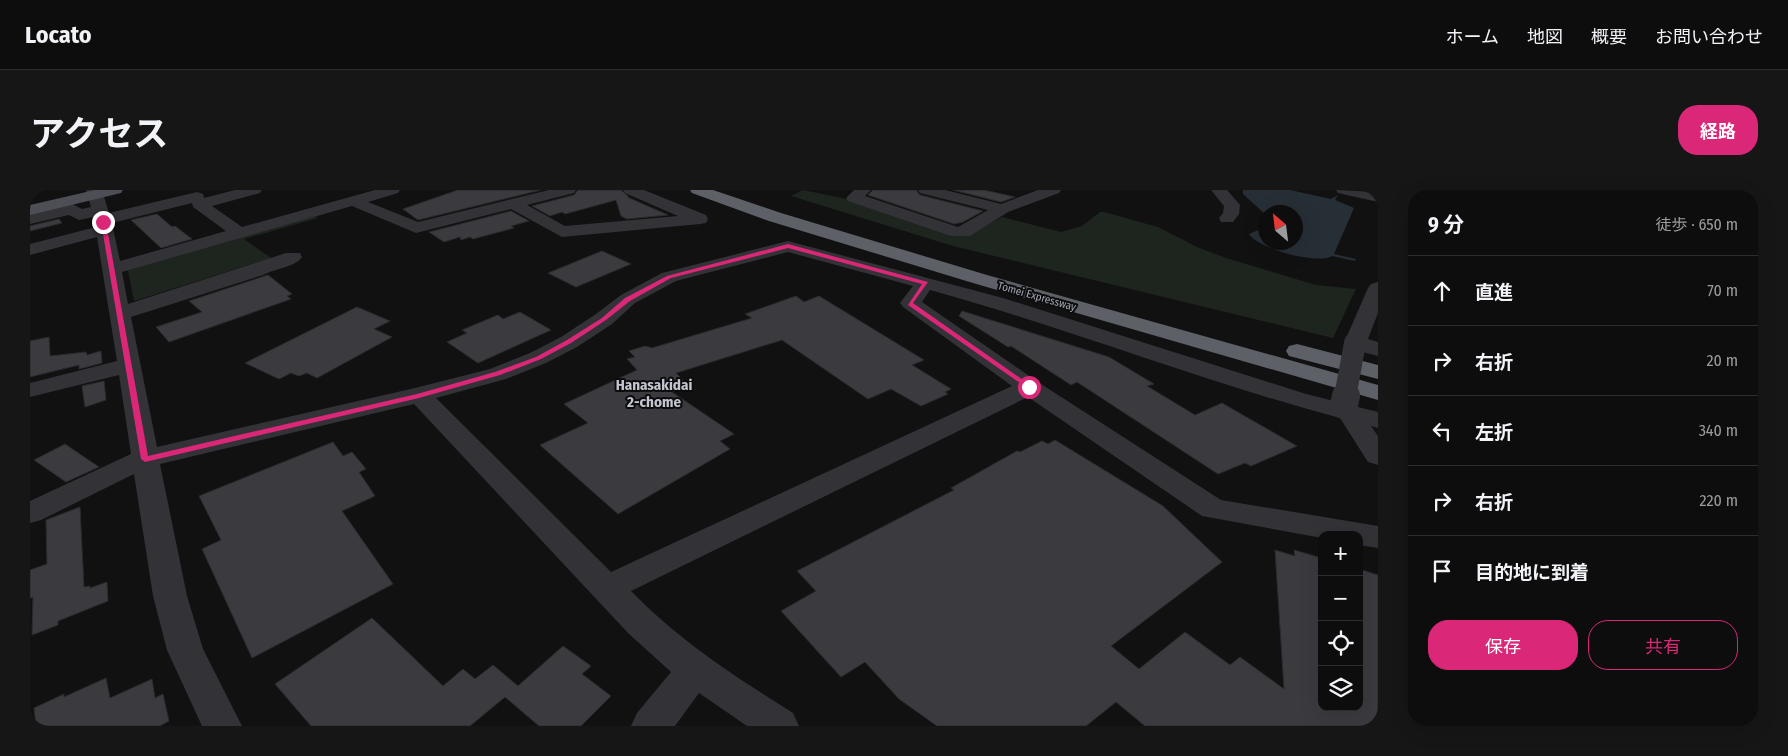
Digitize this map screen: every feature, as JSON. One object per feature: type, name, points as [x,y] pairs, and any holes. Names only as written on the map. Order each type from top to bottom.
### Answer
[{"type":"highway","name":"Tomei Expressway","points":[[698,190],[1378,372]]},
{"type":"highway","name":"Tomei Expressway","points":[[736,190],[785,213],[989,282],[1378,393]]},
{"type":"street","points":[[111,269],[239,233],[323,214],[353,201],[392,190]]},
{"type":"street","points":[[353,201],[416,228],[568,190]]},
{"type":"street","points":[[514,204],[562,232],[700,219],[631,190]]},
{"type":"street","points":[[862,190],[854,198],[957,232],[964,232],[1002,209],[1053,190]]},
{"type":"street","points":[[926,190],[959,194],[1002,209]]},
{"type":"street","points":[[1220,190],[1232,205],[1228,218]]},
{"type":"street","points":[[1344,190],[1378,197]]},
{"type":"street","points":[[239,191],[199,204],[239,233]]},
{"type":"street","points":[[30,214],[72,209],[80,214],[101,206],[191,193],[239,191]]},
{"type":"street","points":[[30,241],[101,206]]},
{"type":"street","points":[[30,250],[101,206]]},
{"type":"street","points":[[101,206],[118,312],[170,596],[185,650],[222,726]]},
{"type":"street","points":[[30,513],[111,472],[145,459],[419,396],[498,374],[538,358],[604,319],[628,300],[669,277],[788,246],[926,283],[1103,335],[1297,399],[1346,409],[1378,420]]},
{"type":"street","points":[[118,312],[256,271],[266,265],[293,257]]},
{"type":"street","points":[[926,283],[910,303],[1029,387],[1213,509],[1378,537]]},
{"type":"street","points":[[1377,295],[1355,343],[1346,409],[1378,456]]},
{"type":"street","points":[[1355,343],[1378,349]]},
{"type":"street","points":[[30,390],[128,365]]},
{"type":"street","points":[[607,588],[1029,387]]},
{"type":"street","points":[[419,396],[640,623],[695,670],[779,726]]},
{"type":"street","points":[[651,726],[695,670]]},
{"type":"shaded area","points":[[803,190],[847,199],[963,236],[1002,217],[1061,232],[1082,226],[1100,212],[1104,212],[1158,227],[1197,247],[1226,258],[1316,285],[1356,289],[1333,338],[953,246],[791,196]]},
{"type":"shaded area","points":[[1243,190],[1290,190],[1331,199],[1338,195],[1335,200],[1354,208],[1334,254],[1356,259],[1355,261],[1332,256],[1325,258],[1302,257],[1276,250],[1303,250],[1303,205],[1258,205],[1258,208],[1243,194]]},
{"type":"shaded area","points":[[313,215],[318,218],[244,239],[271,258],[134,301],[128,271],[133,266]]},
{"type":"shaded area","points":[[1258,230],[1258,242],[1255,240],[1249,234]]},
{"type":"building","points":[[458,190],[541,190],[418,220],[403,209]]},
{"type":"building","points":[[578,190],[621,190],[629,197],[627,197],[668,215],[627,219],[621,216],[616,200],[565,214],[562,212],[550,216],[532,206],[574,195]]},
{"type":"building","points":[[873,190],[916,190],[920,195],[983,211],[963,222],[954,224],[868,195]]},
{"type":"building","points":[[953,190],[984,190],[1015,197],[1001,202]]},
{"type":"building","points":[[511,211],[529,221],[511,226],[514,228],[473,239],[470,237],[461,240],[460,237],[444,242],[429,232]]},
{"type":"building","points":[[157,214],[172,227],[175,226],[192,239],[161,248],[131,220]]},
{"type":"building","points":[[59,219],[62,223],[30,231],[30,226]]},
{"type":"building","points":[[602,251],[631,264],[576,287],[548,273]]},
{"type":"building","points":[[268,275],[292,294],[287,296],[291,299],[169,342],[156,327],[202,312],[189,301]]},
{"type":"building","points":[[796,296],[804,302],[819,296],[924,360],[912,365],[951,389],[945,392],[948,394],[921,406],[891,389],[868,399],[782,340],[676,373],[688,385],[672,392],[734,434],[720,441],[730,449],[618,514],[540,445],[588,423],[564,404],[637,370],[627,359],[635,357],[629,351],[645,346],[652,348],[752,318],[745,314]]},
{"type":"building","points":[[357,307],[390,321],[374,329],[392,337],[317,378],[307,373],[299,376],[291,373],[279,379],[245,363]]},
{"type":"building","points":[[962,311],[1109,357],[1154,384],[1147,386],[1195,415],[1222,403],[1297,446],[1251,466],[1245,463],[1218,474],[1077,382],[1071,385],[1011,346],[1008,347],[959,316]]},
{"type":"building","points":[[520,312],[551,330],[478,363],[447,342],[467,333],[462,330],[498,315],[503,319]]},
{"type":"building","points":[[49,337],[50,356],[86,352],[87,355],[101,351],[102,363],[79,369],[79,365],[30,377],[30,341]]},
{"type":"building","points":[[104,381],[106,400],[85,407],[82,386]]},
{"type":"building","points":[[1055,440],[1163,506],[1222,562],[1111,646],[1139,669],[1185,632],[1230,665],[1240,657],[1284,689],[1275,550],[1295,556],[1294,550],[1318,557],[1318,711],[1363,711],[1363,570],[1378,575],[1378,726],[1145,726],[1116,702],[1086,726],[937,726],[899,699],[865,662],[841,677],[781,611],[816,591],[797,571],[954,490],[951,488],[1017,451],[1020,452],[1042,441],[1048,444]]},
{"type":"building","points":[[333,442],[343,456],[352,452],[366,469],[359,472],[375,496],[342,511],[393,584],[252,658],[202,549],[221,540],[199,496]]},
{"type":"building","points":[[65,444],[99,467],[66,482],[34,460]]},
{"type":"building","points":[[80,507],[84,587],[90,586],[90,588],[107,582],[108,601],[58,621],[58,625],[32,635],[33,597],[30,598],[30,570],[47,564],[46,520]]},
{"type":"building","points":[[372,618],[443,686],[463,669],[475,679],[493,665],[518,686],[563,646],[591,666],[582,674],[611,696],[581,726],[539,726],[505,697],[470,726],[311,726],[275,684]]},
{"type":"building","points":[[106,678],[110,698],[152,679],[155,698],[163,694],[169,721],[160,726],[36,726],[34,708]]},
{"type":"district","name":"Hanasakidai 2-chome","points":[[654,394]]},
{"type":"route","points":[[103,222],[145,459],[419,396],[498,374],[538,358],[569,342],[604,319],[628,300],[669,277],[788,246],[926,283],[910,303],[1029,387]]}]
